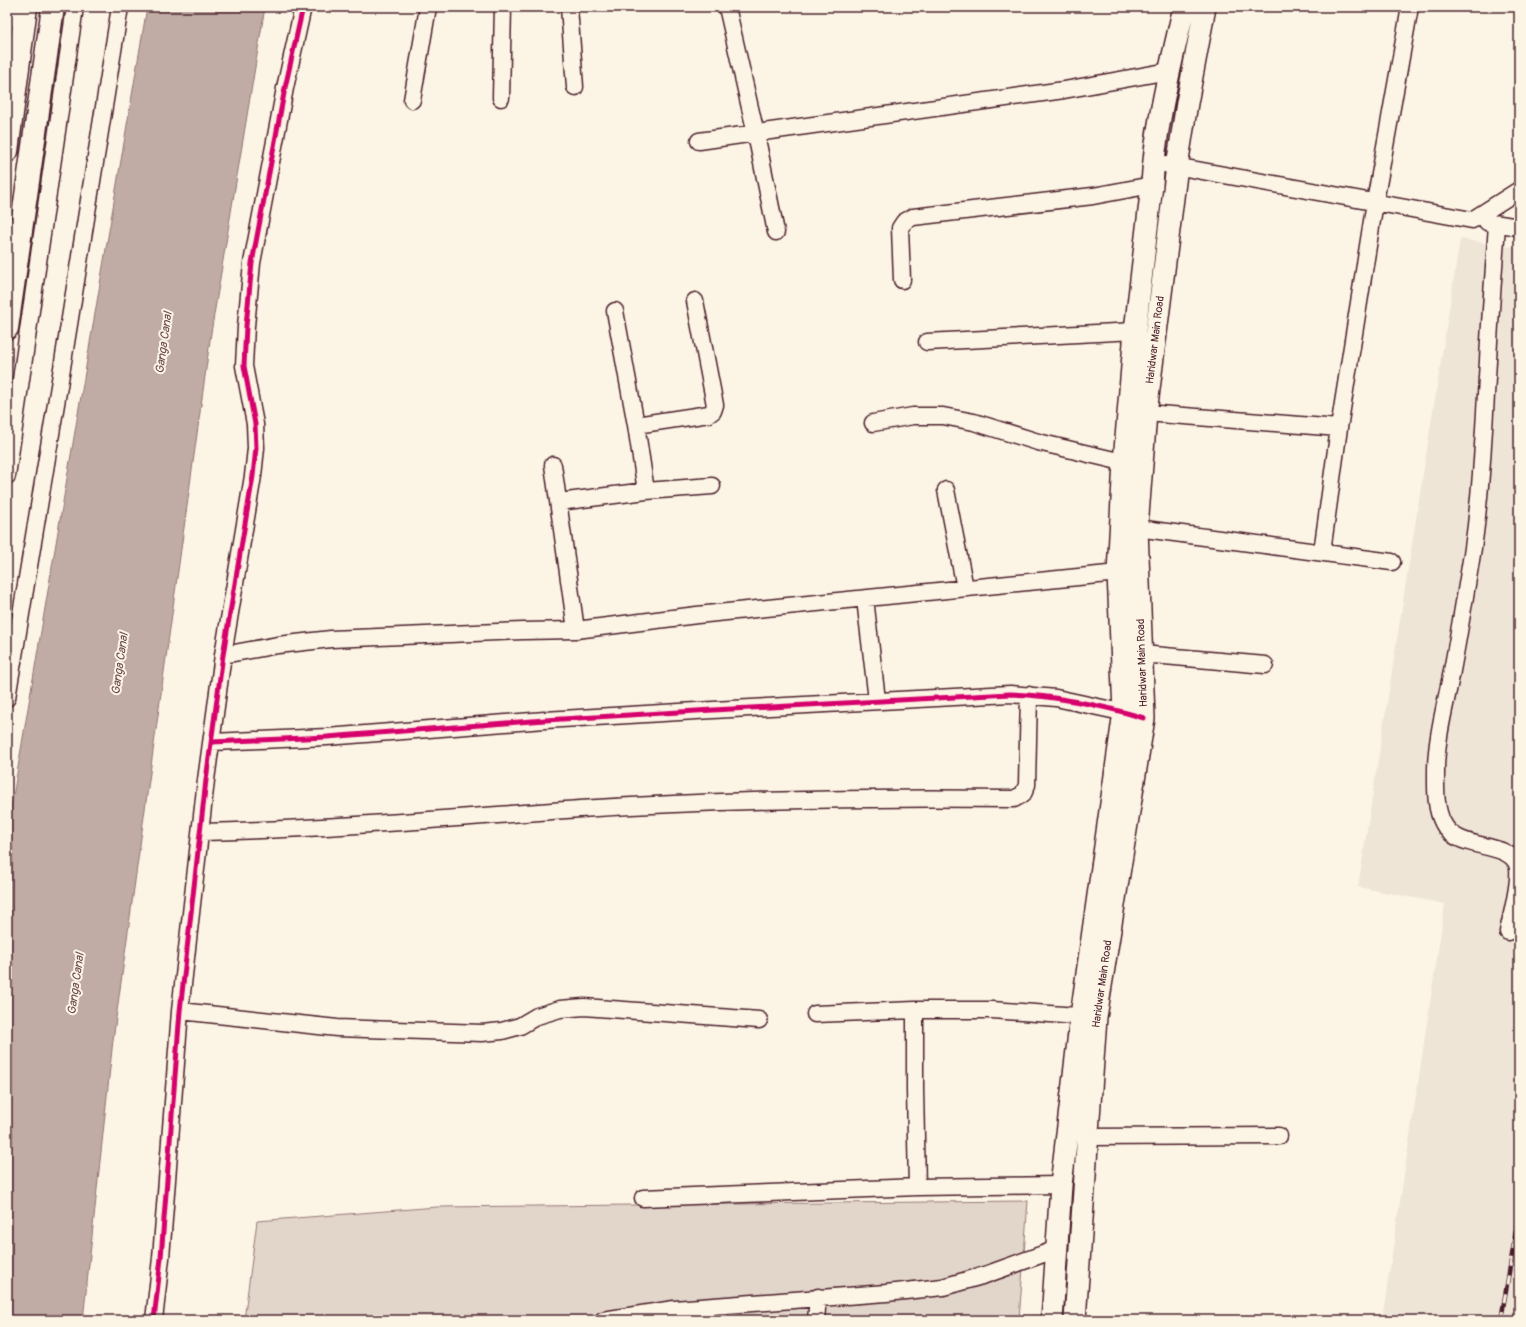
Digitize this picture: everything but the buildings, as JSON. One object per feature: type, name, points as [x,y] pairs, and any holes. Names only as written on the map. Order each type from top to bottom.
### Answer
[{"type":"highway","points":[[7,151],[26,7]]},
{"type":"highway","points":[[7,328],[53,7]]},
{"type":"main road","name":"Haridwar Main Road","points":[[1052,1320],[1062,1185],[1088,1016],[1144,718],[1137,528],[1133,464],[1135,331],[1152,185],[1153,162],[1184,7]]},
{"type":"main road","name":"Haridwar Main Road","points":[[1075,1320],[1087,1137],[1088,1016],[1124,712],[1118,573],[1133,464],[1146,413],[1177,166],[1205,7]]},
{"type":"street","points":[[7,20],[8,7]]},
{"type":"street","points":[[7,476],[75,7]]},
{"type":"street","points":[[7,698],[120,7]]},
{"type":"street","points":[[154,1320],[161,1258],[180,1011],[206,780],[223,655],[253,476],[256,448],[255,424],[244,366],[252,263],[285,88],[303,7]]},
{"type":"street","points":[[412,100],[428,7]]},
{"type":"street","points":[[501,98],[503,7]]},
{"type":"street","points":[[569,7],[575,87]]},
{"type":"street","points":[[727,7],[756,134],[776,232]]},
{"type":"street","points":[[1322,552],[1339,428],[1375,202],[1410,7]]},
{"type":"street","points":[[699,141],[1064,90],[1170,71]]},
{"type":"street","points":[[1153,162],[1472,220],[1519,227]]},
{"type":"street","points":[[902,280],[900,228],[904,222],[913,218],[1093,196],[1152,185]]},
{"type":"street","points":[[1472,220],[1519,190]]},
{"type":"street","points":[[1497,224],[1483,450],[1473,546],[1458,640],[1440,732],[1436,769],[1437,806],[1443,824],[1452,835],[1466,841],[1503,852],[1512,858],[1517,866],[1518,879],[1508,932]]},
{"type":"street","points":[[636,425],[709,414],[713,410],[715,405],[695,301]]},
{"type":"street","points":[[615,311],[636,425],[646,491]]},
{"type":"street","points":[[927,342],[1135,331]]},
{"type":"street","points":[[1146,413],[1339,428]]},
{"type":"street","points":[[873,423],[913,416],[943,416],[974,422],[1038,442],[1133,464]]},
{"type":"street","points":[[553,465],[576,630]]},
{"type":"street","points":[[559,502],[646,491],[712,486]]},
{"type":"street","points":[[946,490],[965,588]]},
{"type":"street","points":[[1137,528],[1392,562]]},
{"type":"street","points":[[223,655],[278,645],[331,639],[576,630],[697,615],[1118,573]]},
{"type":"street","points":[[865,599],[876,700]]},
{"type":"street","points":[[1142,654],[1265,666]]},
{"type":"street","points":[[212,742],[327,737],[545,720],[876,700],[1010,694],[1056,698],[1124,712],[1144,718]]},
{"type":"street","points":[[201,832],[276,831],[582,809],[726,802],[883,798],[1014,799],[1023,794],[1027,784],[1029,695]]},
{"type":"street","points":[[180,1011],[337,1028],[482,1033],[502,1031],[520,1026],[537,1016],[560,1009],[584,1007],[759,1020]]},
{"type":"street","points":[[915,1010],[914,1089],[917,1187]]},
{"type":"street","points":[[815,1014],[915,1010],[992,1010],[1088,1016]]},
{"type":"street","points":[[1087,1137],[1279,1136]]},
{"type":"street","points":[[643,1198],[917,1187],[1062,1185]]},
{"type":"street","points":[[603,1320],[674,1309],[886,1293],[943,1287],[986,1275],[1057,1249]]},
{"type":"street","points":[[816,1320],[818,1297]]},
{"type":"shaded area","points":[[1460,239],[1519,248],[1519,1320],[1382,1320],[1445,904],[1358,887]]},
{"type":"shaded area","points":[[1028,1201],[1019,1320],[244,1320],[257,1221],[437,1207]]},
{"type":"water","name":"Ganga Canal","points":[[147,7],[265,7],[211,333],[113,1040],[83,1320],[7,1320],[7,832]]},
{"type":"railway","points":[[1501,1320],[1519,1213]]},
{"type":"railway","points":[[1517,1320],[1519,1308]]},
{"type":"cycle path","points":[[154,1320],[161,1258],[180,1011],[206,780],[223,655],[253,476],[256,448],[255,424],[244,366],[252,263],[285,88],[303,7]]},
{"type":"cycle path","points":[[212,742],[327,737],[545,720],[1010,694],[1078,702],[1144,718]]}]
